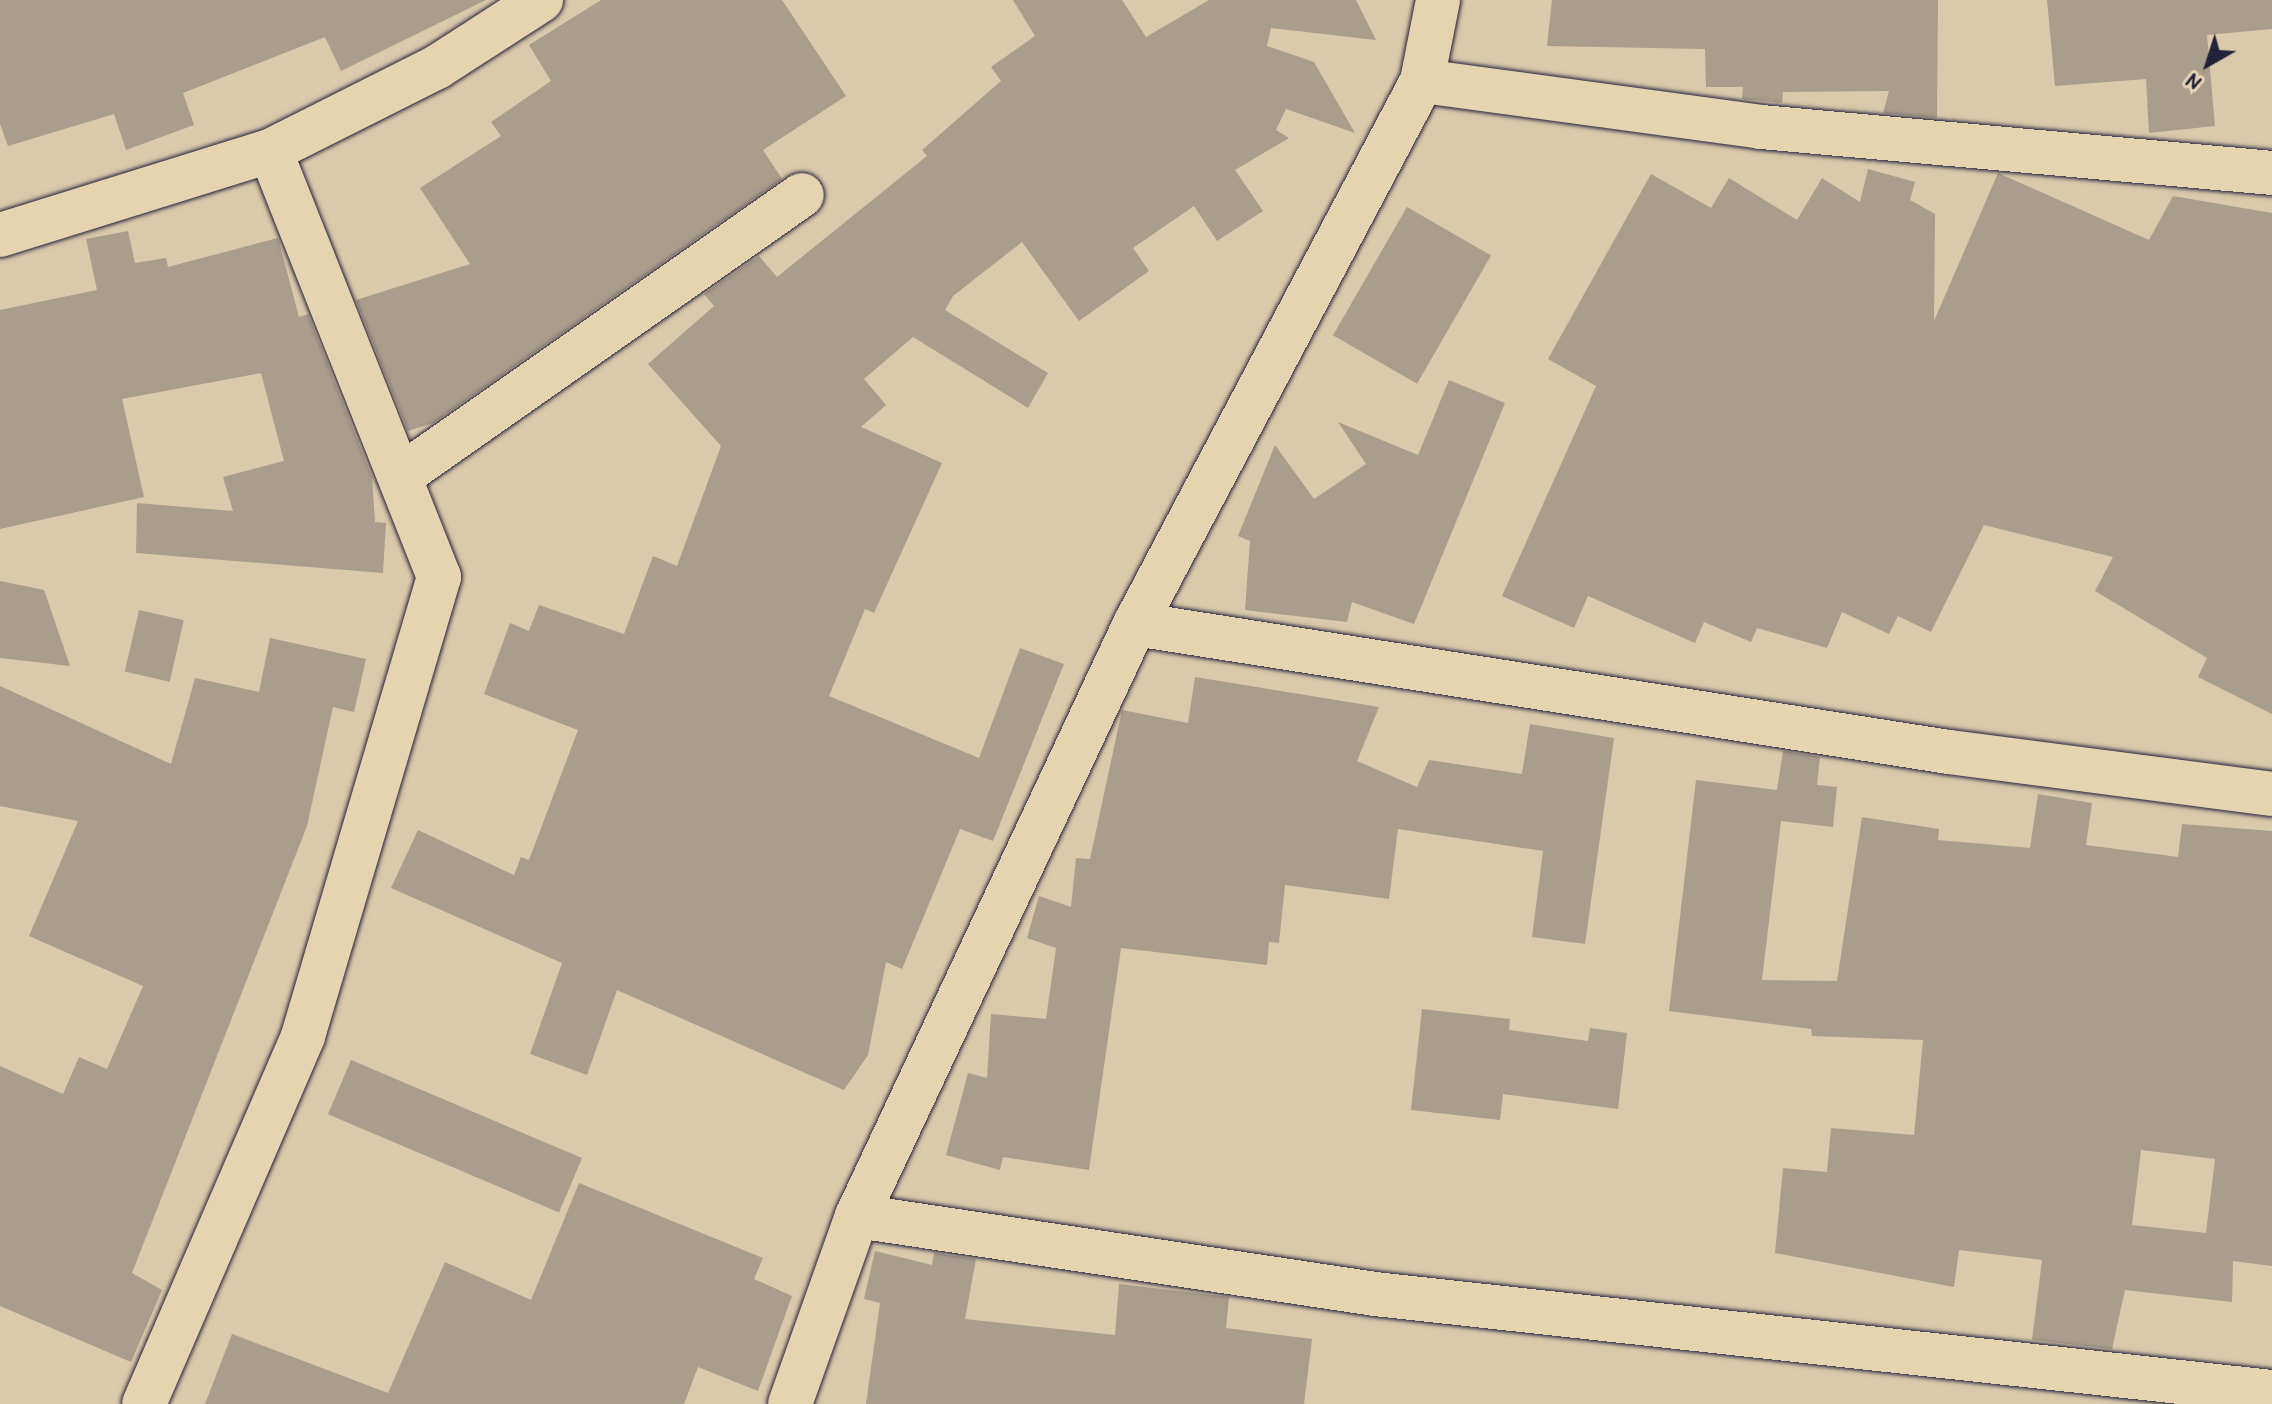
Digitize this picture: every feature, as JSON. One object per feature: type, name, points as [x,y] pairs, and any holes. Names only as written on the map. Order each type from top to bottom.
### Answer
[{"type":"street","points":[[0,235],[270,151],[437,67],[541,0]]},
{"type":"street","points":[[790,1404],[857,1216],[1135,624],[1422,81],[1438,0]]},
{"type":"street","points":[[1422,81],[1761,127],[2272,173]]},
{"type":"street","points":[[144,1404],[303,1036],[433,614],[439,577],[402,475],[270,151]]},
{"type":"street","points":[[402,475],[802,195]]},
{"type":"street","points":[[1135,624],[1949,752],[2272,794]]},
{"type":"street","points":[[857,1216],[1375,1294],[2272,1392]]},
{"type":"building","points":[[0,0],[486,0],[341,71],[325,37],[183,93],[194,125],[126,150],[114,114],[8,146],[0,124]]},
{"type":"building","points":[[601,0],[782,0],[846,96],[763,150],[782,179],[433,423],[408,431],[356,300],[470,264],[420,188],[501,136],[491,122],[551,81],[529,45]]},
{"type":"building","points":[[1013,0],[1122,0],[1146,37],[1209,0],[1356,0],[1376,40],[1271,28],[1267,46],[1314,62],[1355,133],[1286,109],[1276,130],[1289,138],[1235,170],[1263,211],[1217,241],[1194,206],[1133,248],[1149,271],[1079,321],[1022,242],[953,296],[945,310],[1048,373],[1028,408],[913,337],[864,379],[886,405],[861,427],[942,463],[874,613],[865,609],[829,696],[979,758],[1020,648],[1064,664],[993,841],[960,829],[902,969],[886,962],[868,1055],[844,1090],[617,990],[587,1075],[530,1054],[562,963],[391,888],[418,830],[514,875],[521,857],[529,860],[578,730],[484,694],[510,623],[529,631],[539,605],[624,634],[653,556],[677,566],[721,446],[648,364],[714,306],[704,294],[759,256],[777,277],[927,156],[922,150],[1001,81],[991,67],[1035,36]]},
{"type":"building","points":[[1552,0],[1938,0],[1937,118],[1883,113],[1889,91],[1783,92],[1782,103],[1742,99],[1743,87],[1706,87],[1705,49],[1547,46]]},
{"type":"building","points":[[2047,0],[2272,0],[2272,29],[2207,35],[2215,126],[2149,133],[2146,79],[2055,86]]},
{"type":"building","points":[[1868,169],[1915,182],[1910,200],[1935,214],[1934,321],[1998,173],[2149,240],[2173,196],[2272,213],[2272,714],[2198,677],[2207,658],[2095,591],[2113,557],[1984,525],[1931,632],[1898,616],[1889,634],[1842,612],[1827,648],[1757,628],[1751,642],[1704,622],[1695,643],[1588,596],[1574,628],[1502,596],[1596,386],[1548,359],[1651,174],[1711,208],[1729,178],[1797,220],[1822,178],[1860,202]]},
{"type":"building","points":[[1407,207],[1491,256],[1417,384],[1333,335]]},
{"type":"building","points":[[128,231],[135,263],[166,258],[168,267],[278,238],[299,317],[308,314],[372,477],[375,522],[386,523],[383,573],[136,553],[137,503],[233,511],[223,477],[284,461],[261,373],[122,399],[144,497],[0,529],[0,310],[97,290],[86,239]]},
{"type":"building","points":[[1449,380],[1505,403],[1414,624],[1352,602],[1347,622],[1245,610],[1250,541],[1238,536],[1275,445],[1314,499],[1366,464],[1338,422],[1418,455]]},
{"type":"building","points":[[0,581],[44,590],[70,666],[0,658]]},
{"type":"building","points":[[139,610],[184,620],[170,682],[125,671]]},
{"type":"building","points":[[270,638],[366,659],[354,712],[333,707],[307,826],[132,1273],[162,1290],[131,1362],[0,1306],[0,1066],[63,1094],[79,1057],[107,1069],[143,986],[29,936],[78,821],[0,806],[0,686],[171,764],[195,678],[259,692]]},
{"type":"building","points":[[1195,677],[1379,707],[1357,761],[1417,787],[1429,760],[1522,774],[1530,724],[1614,738],[1585,944],[1532,937],[1543,851],[1398,829],[1389,899],[1285,885],[1279,943],[1269,942],[1267,965],[1121,948],[1089,1170],[1003,1157],[1000,1170],[946,1155],[968,1073],[987,1078],[991,1014],[1046,1019],[1056,948],[1027,938],[1039,896],[1071,907],[1076,858],[1090,859],[1122,710],[1188,723]]},
{"type":"building","points":[[1783,751],[1820,757],[1817,785],[1837,787],[1833,827],[1781,821],[1762,980],[1837,981],[1862,817],[1939,829],[1938,840],[2030,848],[2038,794],[2092,803],[2086,845],[2178,857],[2182,824],[2272,831],[2272,1266],[2233,1261],[2232,1302],[2125,1290],[2112,1349],[2032,1340],[2042,1260],[1959,1250],[1954,1287],[1775,1253],[1783,1168],[1827,1172],[1831,1128],[1914,1135],[1923,1040],[1812,1036],[1811,1029],[1669,1011],[1696,780],[1777,790]],"holes":[[[2141,1150],[2215,1159],[2206,1233],[2132,1225]]]},
{"type":"building","points":[[1422,1009],[1510,1019],[1509,1030],[1588,1041],[1590,1028],[1627,1033],[1618,1109],[1503,1094],[1500,1120],[1411,1110]]},
{"type":"building","points":[[351,1060],[582,1158],[559,1212],[328,1114]]},
{"type":"building","points":[[579,1183],[763,1258],[754,1279],[792,1296],[758,1391],[698,1367],[684,1404],[205,1404],[232,1334],[388,1393],[445,1262],[531,1300]]},
{"type":"building","points":[[875,1251],[932,1265],[934,1253],[976,1259],[965,1319],[1115,1335],[1119,1284],[1229,1297],[1226,1328],[1312,1339],[1304,1404],[866,1404],[880,1303],[864,1299]]}]
